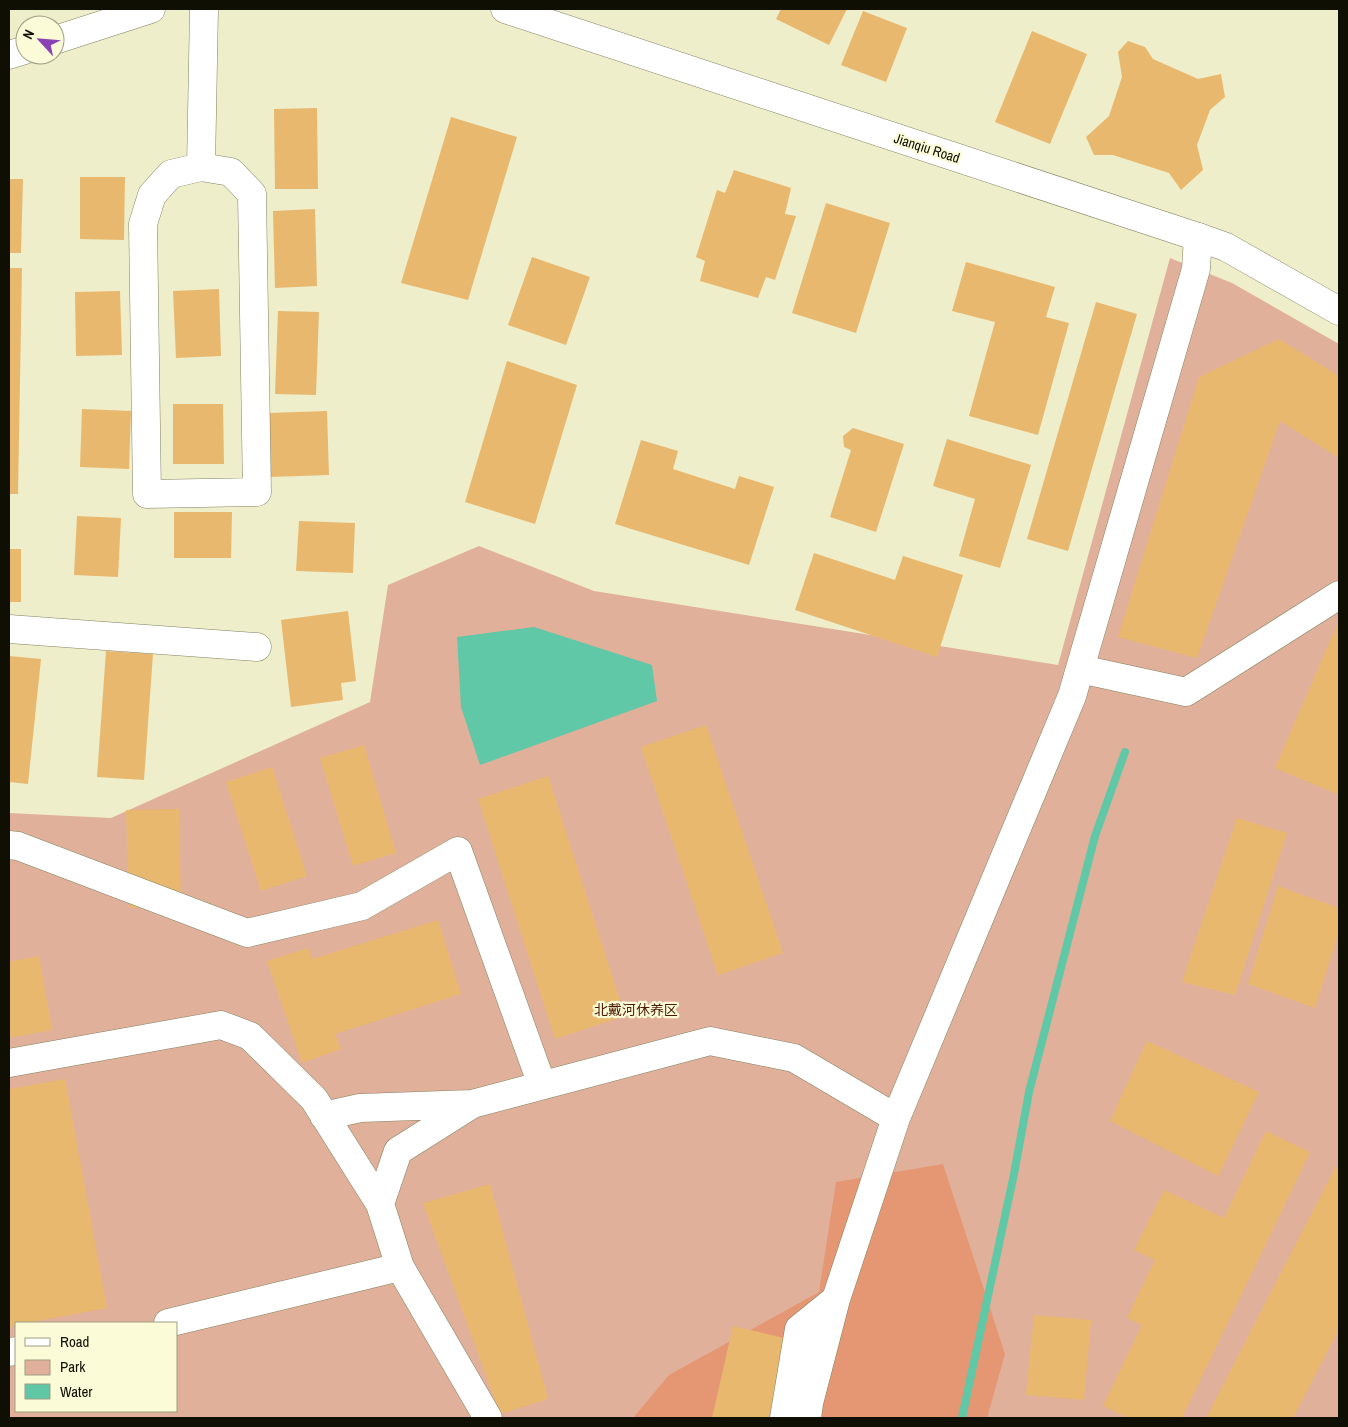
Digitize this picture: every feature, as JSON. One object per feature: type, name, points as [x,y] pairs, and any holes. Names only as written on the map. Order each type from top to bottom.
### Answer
[{"type":"street","points":[[65,37],[151,9]]},
{"type":"street","points":[[201,167],[204,9]]},
{"type":"street","name":"Jianqiu Road","points":[[505,9],[1226,247],[1339,311]]},
{"type":"street","points":[[201,167],[231,172],[252,194],[257,492],[147,494],[143,224],[152,195],[171,174],[201,167]]},
{"type":"street","points":[[807,1418],[809,1403],[836,1299],[896,1118],[1072,696],[1196,269],[1198,237]]},
{"type":"street","points":[[1080,669],[1186,692],[1339,594]]},
{"type":"street","points":[[9,629],[257,647]]},
{"type":"street","points":[[9,845],[18,846],[247,933],[362,906],[458,851],[542,1085]]},
{"type":"street","points":[[9,1064],[221,1025],[250,1036],[314,1099],[380,1204],[400,1267],[488,1418]]},
{"type":"street","points":[[324,1116],[360,1108],[472,1104],[710,1041],[794,1058],[896,1118]]},
{"type":"street","points":[[380,1204],[398,1151],[472,1104]]},
{"type":"street","points":[[172,1322],[400,1267]]},
{"type":"street","points":[[784,1418],[799,1329],[836,1299]]},
{"type":"green space","name":"北戴河休养区","points":[[1170,258],[1232,283],[1339,344],[1339,1418],[9,1418],[9,813],[111,818],[370,702],[388,585],[479,546],[594,591],[1058,665]]},
{"type":"shaded area","points":[[943,1164],[1005,1354],[987,1418],[633,1418],[669,1375],[819,1292],[836,1182]]},
{"type":"water","points":[[534,627],[652,665],[657,701],[480,765],[461,707],[457,637]]},
{"type":"building","points":[[781,9],[847,9],[829,45],[776,19]]},
{"type":"building","points":[[863,11],[907,28],[886,82],[841,65]]},
{"type":"building","points":[[1032,31],[1087,54],[1050,144],[995,122]]},
{"type":"building","points":[[1128,41],[1145,47],[1153,59],[1198,79],[1221,74],[1225,97],[1210,110],[1197,145],[1203,170],[1181,190],[1169,173],[1113,155],[1094,155],[1086,137],[1109,116],[1122,77],[1118,52]]},
{"type":"building","points":[[317,108],[318,189],[275,189],[274,109]]},
{"type":"building","points":[[451,117],[517,137],[468,300],[401,283]]},
{"type":"building","points":[[734,170],[791,188],[785,214],[796,216],[775,280],[766,277],[758,298],[700,281],[705,261],[696,257],[717,190],[725,193]]},
{"type":"building","points":[[80,177],[125,177],[124,240],[80,239]]},
{"type":"building","points":[[9,179],[23,179],[21,253],[9,253]]},
{"type":"building","points":[[826,203],[890,223],[856,333],[792,313]]},
{"type":"building","points":[[315,209],[317,286],[275,288],[273,211]]},
{"type":"building","points":[[532,257],[590,277],[566,345],[508,325]]},
{"type":"building","points":[[966,262],[1055,287],[1046,317],[1069,323],[1038,435],[969,416],[995,322],[952,311]]},
{"type":"building","points":[[9,268],[22,268],[18,494],[9,494]]},
{"type":"building","points":[[219,289],[221,356],[176,358],[173,291]]},
{"type":"building","points":[[120,291],[122,355],[76,356],[75,292]]},
{"type":"building","points":[[1096,302],[1137,314],[1068,551],[1027,539]]},
{"type":"building","points":[[278,311],[319,312],[316,395],[275,394]]},
{"type":"building","points":[[1279,339],[1339,376],[1339,458],[1280,421],[1197,658],[1118,637],[1199,377]]},
{"type":"building","points":[[507,361],[577,385],[535,524],[465,502]]},
{"type":"building","points":[[173,404],[223,404],[224,464],[173,464]]},
{"type":"building","points":[[82,409],[131,411],[129,469],[80,467]]},
{"type":"building","points":[[327,411],[329,475],[270,477],[268,413]]},
{"type":"building","points":[[853,428],[904,444],[876,532],[830,517],[851,450],[844,447],[843,436]]},
{"type":"building","points":[[947,439],[1031,465],[1000,568],[959,556],[975,499],[933,486]]},
{"type":"building","points":[[641,440],[678,451],[673,469],[735,489],[739,476],[774,487],[749,565],[615,524]]},
{"type":"building","points":[[174,512],[232,512],[231,558],[174,558]]},
{"type":"building","points":[[77,516],[121,518],[118,577],[74,575]]},
{"type":"building","points":[[299,521],[355,523],[353,573],[296,571]]},
{"type":"building","points":[[9,549],[21,549],[21,602],[9,602]]},
{"type":"building","points":[[814,553],[895,580],[903,556],[963,575],[937,657],[795,610]]},
{"type":"building","points":[[348,611],[356,681],[341,683],[343,700],[291,707],[281,620]]},
{"type":"building","points":[[1337,625],[1339,626],[1339,789],[1337,794],[1275,768]]},
{"type":"building","points":[[106,651],[153,654],[144,780],[97,777]]},
{"type":"building","points":[[9,656],[41,659],[28,784],[9,782]]},
{"type":"building","points":[[706,725],[783,953],[718,975],[641,747]]},
{"type":"building","points":[[364,745],[396,853],[353,866],[320,758]]},
{"type":"building","points":[[272,767],[307,876],[261,891],[226,782]]},
{"type":"building","points":[[548,776],[625,1016],[555,1039],[478,799]]},
{"type":"building","points":[[179,809],[181,906],[129,908],[126,810]]},
{"type":"building","points":[[1237,818],[1287,833],[1235,995],[1182,982]]},
{"type":"building","points":[[1278,886],[1339,908],[1339,931],[1315,1008],[1248,984]]},
{"type":"building","points":[[438,920],[461,994],[335,1034],[341,1049],[302,1063],[267,961],[308,948],[312,959]]},
{"type":"building","points":[[39,956],[52,1030],[9,1038],[9,962]]},
{"type":"building","points":[[1147,1041],[1259,1092],[1218,1176],[1110,1121]]},
{"type":"building","points":[[65,1079],[107,1308],[32,1322],[15,1322],[15,1325],[9,1327],[9,1089]]},
{"type":"building","points":[[1266,1131],[1310,1152],[1182,1418],[1129,1418],[1103,1406],[1142,1325],[1127,1318],[1155,1260],[1134,1250],[1164,1190],[1224,1218]]},
{"type":"building","points":[[1336,1166],[1339,1168],[1339,1329],[1293,1418],[1206,1418]]},
{"type":"building","points":[[490,1184],[548,1399],[500,1414],[423,1203]]},
{"type":"building","points":[[1034,1315],[1091,1320],[1084,1400],[1026,1395]]},
{"type":"building","points":[[733,1326],[788,1339],[769,1418],[712,1418]]},
{"type":"waterway","points":[[962,1418],[1014,1174],[1029,1092],[1095,836],[1125,752]]}]
